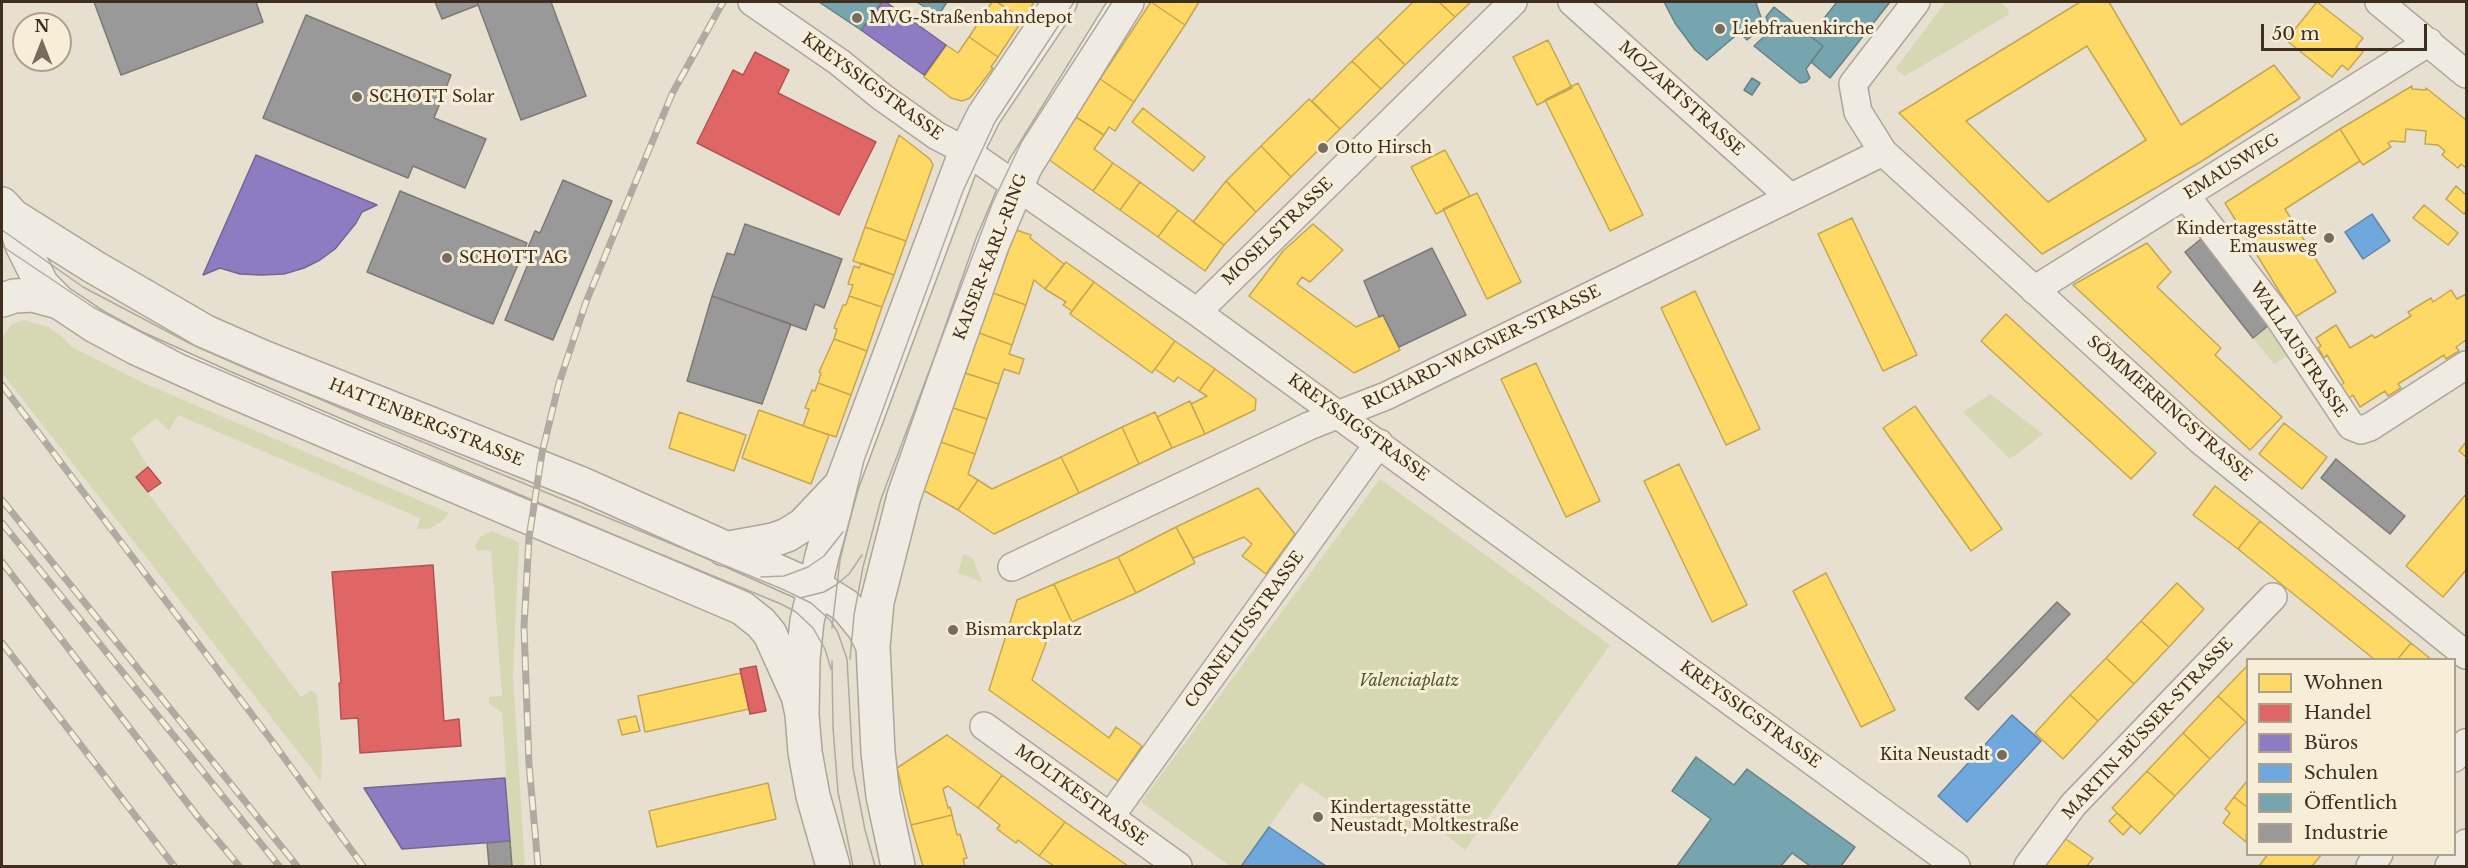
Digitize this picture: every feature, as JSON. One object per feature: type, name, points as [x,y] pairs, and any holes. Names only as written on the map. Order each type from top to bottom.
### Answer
[{"type":"street","name":"KREYSSIGSTRASSE","points":[[752,2],[839,62],[882,97],[937,136],[966,151],[1197,312],[1956,867]]},
{"type":"street","points":[[833,867],[820,829],[805,752],[802,714],[803,659],[814,587],[842,483],[966,151],[984,115],[1060,2]]},
{"type":"street","name":"KAISER-KARL-RING","points":[[866,609],[992,245],[1017,186],[1035,149],[1128,2]]},
{"type":"street","name":"MOSELSTRASSE","points":[[1197,312],[1513,2]]},
{"type":"street","name":"MOZARTSTRASSE","points":[[1572,2],[1790,197]]},
{"type":"street","name":"SÖMMERRINGSTRASSE","points":[[1916,2],[1853,84],[1858,112],[1883,152],[2200,440],[2466,655]]},
{"type":"street","points":[[2379,2],[2466,74]]},
{"type":"street","name":"EMAUSWEG","points":[[2034,290],[2429,42]]},
{"type":"street","name":"RICHARD-WAGNER-STRASSE","points":[[1012,567],[1309,426],[1386,396],[1883,152]]},
{"type":"street","name":"WALLAUSTRASSE","points":[[2186,196],[2278,316],[2351,426],[2361,430],[2370,427],[2466,366]]},
{"type":"street","name":"HATTENBERGSTRASSE","points":[[5,221],[22,245],[42,285],[59,302],[95,326],[136,348],[742,608]]},
{"type":"street","name":"HATTENBERGSTRASSE","points":[[5,221],[206,332],[582,484],[724,549]]},
{"type":"street","name":"HATTENBERGSTRASSE","points":[[2,300],[14,296],[33,295],[59,302]]},
{"type":"street","name":"CORNELIUSSTRASSE","points":[[1110,817],[1379,443]]},
{"type":"street","points":[[724,549],[773,540],[787,535],[803,525],[842,483]]},
{"type":"street","points":[[724,549],[835,598],[866,609]]},
{"type":"street","name":"MARTIN-BÜSSER-STRASSE","points":[[2028,867],[2073,805],[2273,597]]},
{"type":"street","points":[[742,608],[758,609],[780,618],[807,621],[833,620],[866,609]]},
{"type":"street","points":[[742,608],[761,623],[770,634],[798,696],[802,714]]},
{"type":"street","points":[[866,609],[873,646],[875,726],[883,796],[898,867]]},
{"type":"street","name":"MOLTKESTRASSE","points":[[984,726],[1110,817],[1168,864]]},
{"type":"street","points":[[2456,756],[2466,743]]},
{"type":"street","points":[[2449,867],[2466,843]]},
{"type":"green space","points":[[1946,2],[2001,2],[2009,10],[2008,15],[1905,76],[1895,69]]},
{"type":"green space","points":[[24,320],[48,327],[72,347],[148,385],[449,513],[442,521],[429,529],[417,529],[420,518],[178,415],[169,431],[156,418],[131,438],[148,467],[136,477],[301,697],[310,691],[317,696],[322,755],[321,781],[2,373],[2,338],[11,325]]},
{"type":"green space","points":[[2269,325],[2295,351],[2274,364],[2253,338]]},
{"type":"green space","points":[[1990,394],[2043,434],[2010,459],[1963,412]]},
{"type":"green space","name":"Valenciaplatz","points":[[1380,479],[1610,645],[1465,850],[1442,832],[1382,825],[1340,808],[1301,782],[1240,866],[1230,866],[1141,802]]},
{"type":"green space","points":[[491,531],[519,542],[513,676],[525,866],[512,866],[502,713],[489,703],[489,697],[502,696],[491,550],[478,551],[475,547],[480,537]]},
{"type":"green space","points":[[963,554],[973,558],[982,582],[958,573]]},
{"type":"building: Wohnen","points":[[992,2],[997,2],[1023,19],[998,57],[969,37]]},
{"type":"building: Wohnen","points":[[997,2],[1034,2],[1023,19]]},
{"type":"building: Wohnen","points":[[1151,2],[1199,2],[1185,25]]},
{"type":"building: Wohnen","points":[[1151,2],[1185,25],[1134,102],[1100,79]]},
{"type":"building: Wohnen","points":[[1413,2],[1439,2],[1455,17],[1405,65],[1377,37]]},
{"type":"building: Wohnen","points":[[1439,2],[1471,2],[1455,17]]},
{"type":"building: Wohnen","points":[[2080,2],[2109,2],[2181,125],[2274,65],[2300,98],[2202,161],[2042,254],[1899,113]],"holes":[[[2087,46],[2146,140],[2048,202],[1966,121]]]},
{"type":"building: Wohnen","points":[[2317,2],[2363,38],[2356,47],[2363,52],[2348,70],[2342,65],[2332,77],[2286,40]]},
{"type":"building: Wohnen","points":[[969,37],[998,57],[991,67],[993,68],[970,98],[962,101],[951,98],[924,77],[946,45],[958,53]]},
{"type":"building: Wohnen","points":[[1377,37],[1405,65],[1381,89],[1352,61]]},
{"type":"building: Wohnen","points":[[1548,40],[1572,88],[1537,105],[1513,57]]},
{"type":"building: Wohnen","points":[[1352,61],[1381,89],[1340,129],[1312,101]]},
{"type":"building: Wohnen","points":[[1100,79],[1134,102],[1115,131],[1109,127],[1104,135],[1076,117]]},
{"type":"building: Wohnen","points":[[1578,83],[1643,215],[1610,231],[1545,100]]},
{"type":"building: Wohnen","points":[[2412,86],[2412,89],[2426,90],[2426,88],[2466,120],[2466,168],[2461,164],[2458,168],[2442,155],[2445,151],[2438,145],[2425,144],[2426,131],[2406,129],[2405,142],[2391,141],[2388,143],[2391,147],[2363,165],[2360,161],[2340,129]]},
{"type":"building: Wohnen","points":[[1309,99],[1340,129],[1291,177],[1261,146]]},
{"type":"building: Wohnen","points":[[1143,108],[1205,157],[1193,171],[1132,122]]},
{"type":"building: Wohnen","points":[[1076,117],[1104,135],[1094,149],[1113,163],[1093,191],[1048,159]]},
{"type":"building: Wohnen","points":[[2340,129],[2360,161],[2285,209],[2336,292],[2295,317],[2225,203]]},
{"type":"building: Wohnen","points":[[899,135],[930,159],[933,165],[906,241],[865,227]]},
{"type":"building: Wohnen","points":[[1261,146],[1291,177],[1256,212],[1226,181]]},
{"type":"building: Wohnen","points":[[1445,150],[1470,196],[1436,214],[1411,167]]},
{"type":"building: Wohnen","points":[[1113,163],[1140,182],[1120,210],[1093,191]]},
{"type":"building: Wohnen","points":[[1226,181],[1256,212],[1224,245],[1193,222]]},
{"type":"building: Wohnen","points":[[1140,182],[1178,210],[1158,237],[1120,210]]},
{"type":"building: Wohnen","points":[[2456,186],[2466,195],[2464,214],[2446,199]]},
{"type":"building: Wohnen","points":[[1477,193],[1521,282],[1487,299],[1443,209]]},
{"type":"building: Wohnen","points":[[2424,205],[2458,233],[2448,245],[2413,218]]},
{"type":"building: Wohnen","points":[[1178,210],[1224,245],[1205,271],[1158,237]]},
{"type":"building: Wohnen","points":[[1852,218],[1917,355],[1883,371],[1818,234]]},
{"type":"building: Wohnen","points":[[1313,224],[1343,250],[1310,282],[1302,277],[1297,284],[1356,327],[1383,315],[1400,350],[1354,373],[1249,296],[1283,251]]},
{"type":"building: Wohnen","points":[[865,227],[906,241],[894,275],[853,261]]},
{"type":"building: Wohnen","points":[[1016,230],[1031,235],[1030,238],[1064,264],[1045,289],[1034,280],[1026,305],[993,293]]},
{"type":"building: Wohnen","points":[[2147,243],[2171,272],[2157,287],[2221,348],[2215,355],[2282,417],[2250,450],[2073,285]]},
{"type":"building: Wohnen","points":[[1066,262],[1094,282],[1072,311],[1063,305],[1066,302],[1045,289]]},
{"type":"building: Wohnen","points":[[861,263],[894,275],[882,307],[849,296],[853,285],[848,284],[854,266],[859,268]]},
{"type":"building: Wohnen","points":[[1094,282],[1175,341],[1152,373],[1070,314]]},
{"type":"building: Wohnen","points":[[2451,290],[2457,299],[2466,294],[2466,340],[2456,347],[2459,351],[2446,359],[2444,355],[2398,384],[2401,388],[2388,396],[2385,391],[2360,407],[2353,395],[2349,398],[2341,385],[2344,383],[2327,355],[2324,358],[2318,348],[2321,346],[2316,338],[2336,325],[2350,348],[2372,335],[2375,338],[2411,316],[2408,312],[2431,298],[2433,302]]},
{"type":"building: Wohnen","points":[[1695,291],[1760,429],[1726,445],[1661,308]]},
{"type":"building: Wohnen","points":[[993,293],[1026,305],[1012,345],[979,333]]},
{"type":"building: Wohnen","points":[[849,296],[882,307],[867,351],[834,339],[837,329],[834,328]]},
{"type":"building: Wohnen","points":[[2006,314],[2156,453],[2131,479],[1981,341]]},
{"type":"building: Wohnen","points":[[979,333],[1012,345],[1009,354],[1024,359],[1019,374],[1004,369],[999,384],[965,373]]},
{"type":"building: Wohnen","points":[[834,339],[867,351],[851,395],[818,383],[821,373],[819,372]]},
{"type":"building: Wohnen","points":[[1175,341],[1215,369],[1199,391],[1178,377],[1174,382],[1155,369]]},
{"type":"building: Wohnen","points":[[1536,363],[1600,501],[1566,517],[1501,379]]},
{"type":"building: Wohnen","points":[[1215,369],[1256,399],[1255,410],[1205,434],[1191,404],[1207,396],[1199,391]]},
{"type":"building: Wohnen","points":[[965,373],[999,384],[987,419],[953,408]]},
{"type":"building: Wohnen","points":[[818,383],[851,395],[836,437],[803,426],[809,409],[805,408],[812,390],[815,391]]},
{"type":"building: Wohnen","points":[[1190,401],[1205,434],[1172,448],[1157,417]]},
{"type":"building: Wohnen","points":[[1915,406],[2002,529],[1971,551],[1883,428]]},
{"type":"building: Wohnen","points":[[953,408],[987,419],[975,454],[941,442]]},
{"type":"building: Wohnen","points":[[759,410],[829,435],[811,484],[742,458]]},
{"type":"building: Wohnen","points":[[679,412],[746,435],[734,471],[669,448]]},
{"type":"building: Wohnen","points":[[1155,412],[1172,448],[1139,464],[1122,427]]},
{"type":"building: Wohnen","points":[[2284,423],[2327,457],[2302,489],[2259,454]]},
{"type":"building: Wohnen","points":[[1122,427],[1139,464],[1079,493],[1061,457]]},
{"type":"building: Wohnen","points":[[941,442],[975,454],[968,474],[978,480],[958,510],[923,490]]},
{"type":"building: Wohnen","points":[[2466,442],[2466,457],[2459,451]]},
{"type":"building: Wohnen","points":[[1061,457],[1079,493],[994,534],[958,510],[978,480],[992,489]]},
{"type":"building: Wohnen","points":[[1679,464],[1747,605],[1712,622],[1644,481]]},
{"type":"building: Wohnen","points":[[2215,486],[2260,521],[2238,549],[2193,515]]},
{"type":"building: Wohnen","points":[[1258,488],[1295,534],[1266,574],[1242,556],[1252,544],[1244,537],[1193,558],[1176,527]]},
{"type":"building: Wohnen","points":[[2466,494],[2466,570],[2443,597],[2406,566]]},
{"type":"building: Wohnen","points":[[2260,521],[2411,643],[2399,658],[2373,658],[2238,549]]},
{"type":"building: Wohnen","points":[[1176,527],[1195,563],[1136,593],[1118,557]]},
{"type":"building: Wohnen","points":[[1118,557],[1136,593],[1072,622],[1054,584]]},
{"type":"building: Wohnen","points":[[1826,573],[1895,710],[1861,727],[1793,591]]},
{"type":"building: Wohnen","points":[[2177,583],[2204,609],[2169,647],[2141,621]]},
{"type":"building: Wohnen","points":[[1054,584],[1072,622],[1051,630],[1032,680],[1109,738],[1116,727],[1142,746],[1118,781],[989,690],[1017,600]]},
{"type":"building: Wohnen","points":[[2141,621],[2169,647],[2134,684],[2106,658]]},
{"type":"building: Wohnen","points":[[2411,643],[2430,658],[2399,658]]},
{"type":"building: Wohnen","points":[[2106,658],[2134,684],[2098,721],[2070,695]]},
{"type":"building: Wohnen","points":[[2246,667],[2246,722],[2218,696]]},
{"type":"building: Wohnen","points":[[741,673],[749,709],[645,732],[638,696]]},
{"type":"building: Wohnen","points":[[2070,695],[2098,721],[2063,759],[2035,733]]},
{"type":"building: Wohnen","points":[[2218,696],[2246,722],[2210,759],[2183,733]]},
{"type":"building: Wohnen","points":[[636,716],[640,731],[622,735],[618,720]]},
{"type":"building: Wohnen","points":[[2183,733],[2210,759],[2175,796],[2147,771]]},
{"type":"building: Wohnen","points":[[947,735],[1002,775],[978,808],[948,786],[943,789],[952,815],[911,825],[897,768]]},
{"type":"building: Wohnen","points":[[2147,771],[2175,796],[2140,834],[2112,808]]},
{"type":"building: Wohnen","points":[[1002,775],[1065,822],[1039,856],[1018,840],[1016,843],[997,829],[1000,825],[978,808]]},
{"type":"building: Wohnen","points":[[2246,782],[2246,806],[2234,797]]},
{"type":"building: Wohnen","points":[[768,783],[776,819],[657,847],[649,811]]},
{"type":"building: Wohnen","points":[[2234,797],[2246,806],[2246,842],[2223,823],[2230,813],[2225,809]]},
{"type":"building: Wohnen","points":[[2117,813],[2131,826],[2123,835],[2109,821]]},
{"type":"building: Wohnen","points":[[952,815],[957,835],[960,834],[967,858],[963,859],[965,866],[923,866],[911,825]]},
{"type":"building: Wohnen","points":[[1065,822],[1128,866],[1054,866],[1039,856]]},
{"type":"building: Wohnen","points":[[2063,837],[2093,858],[2087,866],[2041,866]]},
{"type":"building: Wohnen","points":[[2266,856],[2320,856],[2312,866],[2259,866]]},
{"type":"building: Handel","points":[[755,52],[789,70],[778,93],[876,142],[839,215],[697,143],[733,70],[743,75]]},
{"type":"building: Handel","points":[[148,467],[161,483],[148,492],[136,477]]},
{"type":"building: Handel","points":[[433,565],[444,721],[459,719],[461,746],[360,753],[358,718],[341,719],[339,683],[341,683],[332,572]]},
{"type":"building: Handel","points":[[756,666],[766,711],[750,714],[740,669]]},
{"type":"building: Büros","points":[[882,2],[886,2],[946,45],[924,75],[861,30]]},
{"type":"building: Büros","points":[[256,155],[377,205],[362,212],[335,249],[304,268],[284,274],[261,275],[240,274],[220,268],[203,275]]},
{"type":"building: Büros","points":[[505,778],[510,841],[402,849],[364,788]]},
{"type":"building: Schulen","points":[[2372,214],[2390,241],[2363,259],[2345,232]]},
{"type":"building: Schulen","name":"Kita Neustadt","points":[[2012,715],[2041,741],[1967,822],[1938,796]]},
{"type":"building: Schulen","points":[[1269,827],[1326,866],[1243,866]]},
{"type":"building: Öffentlich","name":"MVG-Straßenbahndepot","points":[[819,2],[882,2],[861,30]]},
{"type":"building: Öffentlich","name":"MVG-Straßenbahndepot","points":[[917,2],[947,2],[938,16]]},
{"type":"building: Öffentlich","name":"Liebfrauenkirche","points":[[1664,2],[1758,2],[1756,3],[1764,26],[1747,40],[1740,32],[1707,60],[1695,50],[1675,23]]},
{"type":"building: Öffentlich","points":[[1837,2],[1890,2],[1830,78],[1811,62],[1823,46],[1810,36]]},
{"type":"building: Öffentlich","points":[[1774,7],[1823,46],[1806,69],[1810,78],[1806,82],[1800,83],[1754,46],[1771,30],[1766,17]]},
{"type":"building: Öffentlich","points":[[1752,78],[1760,83],[1752,95],[1744,90]]},
{"type":"building: Öffentlich","points":[[1696,757],[1734,785],[1747,769],[1855,847],[1841,866],[1810,866],[1792,853],[1781,866],[1677,866],[1711,819],[1672,791]]},
{"type":"building: Industrie","points":[[94,2],[256,2],[263,22],[121,75]]},
{"type":"building: Industrie","points":[[435,2],[477,2],[478,5],[442,19]]},
{"type":"building: Industrie","points":[[477,2],[551,2],[586,96],[521,120]]},
{"type":"building: Industrie","name":"SCHOTT Solar","points":[[306,15],[451,75],[434,118],[486,139],[465,188],[413,166],[408,178],[263,118]]},
{"type":"building: Industrie","points":[[563,180],[612,201],[553,340],[505,320],[530,259],[524,257],[535,231],[540,233]]},
{"type":"building: Industrie","name":"SCHOTT AG","points":[[400,191],[527,243],[493,324],[367,272]]},
{"type":"building: Industrie","points":[[745,224],[842,259],[824,308],[815,304],[806,330],[712,296],[727,253],[734,255]]},
{"type":"building: Industrie","points":[[2201,239],[2269,325],[2253,338],[2185,252]]},
{"type":"building: Industrie","points":[[1432,248],[1466,315],[1399,347],[1383,315],[1379,317],[1364,281]]},
{"type":"building: Industrie","points":[[712,296],[791,324],[762,404],[687,381]]},
{"type":"building: Industrie","points":[[2336,459],[2405,516],[2390,534],[2321,478]]},
{"type":"building: Industrie","points":[[2057,602],[2070,614],[1978,710],[1965,698]]},
{"type":"building: Industrie","points":[[510,841],[512,866],[489,866],[487,843]]},
{"type":"tram line","points":[[832,628],[840,560],[864,461],[963,191],[995,122],[1074,2]]},
{"type":"tram line","points":[[850,659],[854,615],[863,567],[881,499],[992,204],[1022,141],[1112,2]]},
{"type":"tram line","points":[[2,230],[83,287],[191,344],[811,603],[830,620],[838,633],[847,659],[853,768],[865,830],[875,866]]},
{"type":"tram line","points":[[2,246],[93,307],[185,355],[781,604],[796,612],[813,628],[825,649],[831,669]]},
{"type":"tram line","points":[[761,577],[784,576],[808,567],[824,556],[843,532]]},
{"type":"tram line","points":[[800,598],[824,592],[836,585],[849,574],[862,555]]},
{"type":"tram line","points":[[832,661],[833,728],[838,792],[853,866]]},
{"type":"railway","points":[[538,866],[529,764],[524,627],[529,538],[542,453],[559,383],[586,302],[672,94],[723,2]]},
{"type":"railway","points":[[2,385],[269,737],[363,866]]},
{"type":"railway","points":[[2,500],[297,866]]},
{"type":"railway","points":[[2,523],[279,866]]},
{"type":"railway","points":[[2,562],[198,817],[239,866]]},
{"type":"railway","points":[[2,643],[174,866]]},
{"type":"place","name":"MVG-Straßenbahndepot","points":[[857,18]]},
{"type":"place","name":"Liebfrauenkirche","points":[[1720,29]]},
{"type":"place","name":"SCHOTT Solar","points":[[357,97]]},
{"type":"place","name":"Otto Hirsch","points":[[1323,148]]},
{"type":"place","name":"Kindertagesstätte Emausweg","points":[[2329,238]]},
{"type":"place","name":"SCHOTT AG","points":[[447,258]]},
{"type":"place","name":"Bismarckplatz","points":[[953,630]]},
{"type":"place","name":"Kita Neustadt","points":[[2002,755]]},
{"type":"place","name":"Kindertagesstätte Neustadt, Moltkestraße","points":[[1318,817]]}]
